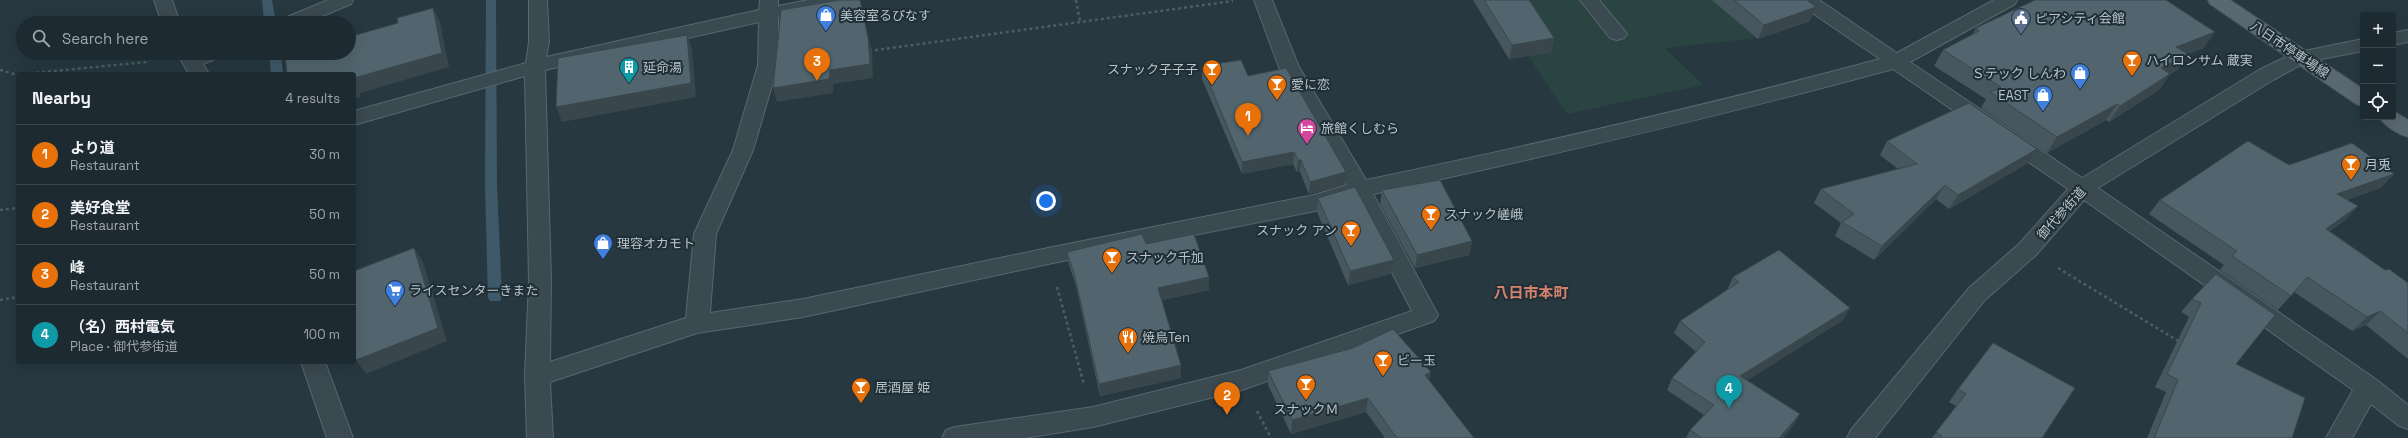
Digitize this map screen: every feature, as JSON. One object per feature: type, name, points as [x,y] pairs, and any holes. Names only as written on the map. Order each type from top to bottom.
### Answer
[{"type":"main road","name":"八日市停車場線","points":[[2217,0],[2360,97]]},
{"type":"main road","points":[[2393,120],[2408,130]]},
{"type":"street","points":[[163,0],[169,16]]},
{"type":"street","points":[[306,16],[344,0]]},
{"type":"street","points":[[538,0],[539,42],[535,67],[540,280],[537,376],[540,438]]},
{"type":"street","points":[[356,117],[569,57],[769,7],[835,0]]},
{"type":"street","points":[[955,438],[1093,417],[1242,380],[1426,315],[1360,189],[1289,67],[1263,0]]},
{"type":"street","points":[[1589,0],[1617,34]]},
{"type":"street","points":[[1806,0],[1858,37],[1897,61],[2082,188],[2368,387],[2408,419]]},
{"type":"street","points":[[537,376],[697,324],[803,308],[1048,256],[1314,203],[1360,189],[1584,141],[1746,102],[1897,61],[2008,0]]},
{"type":"street","points":[[697,324],[705,234],[743,150],[768,65],[769,7]]},
{"type":"street","points":[[2396,38],[2408,36]]},
{"type":"street","name":"御代参街道","points":[[1860,438],[1977,294],[2028,249],[2082,188],[2266,75],[2301,57],[2360,46]]},
{"type":"street","points":[[314,364],[340,438]]},
{"type":"street","points":[[2339,438],[2368,387]]},
{"type":"path","points":[[1076,0],[1080,21]]},
{"type":"path","points":[[862,52],[1237,0]]},
{"type":"path","points":[[44,72],[146,62],[148,60]]},
{"type":"path","points":[[0,70],[16,74]]},
{"type":"path","points":[[0,210],[16,208]]},
{"type":"path","points":[[2028,249],[2158,330],[2184,344]]},
{"type":"path","points":[[1048,256],[1093,417]]},
{"type":"path","points":[[0,300],[16,297]]},
{"type":"green space","points":[[1491,0],[1779,0],[1754,30],[1766,37],[1665,48],[1703,85],[1567,114]]},
{"type":"building","points":[[840,0],[860,0],[868,38],[870,64],[830,70],[829,79],[773,88],[781,10]]},
{"type":"building","points":[[1484,0],[1529,0],[1554,38],[1512,45]]},
{"type":"building","points":[[1734,0],[1807,0],[1816,7],[1764,25]]},
{"type":"building","points":[[2035,0],[2166,0],[2215,32],[2176,47],[2188,54],[2161,68],[2170,74],[2120,106],[2117,104],[2057,137],[1990,92],[2001,87],[1943,50],[1979,31],[1976,28]]},
{"type":"building","points":[[433,8],[442,53],[356,77],[356,72],[287,72],[286,60],[356,60],[356,35],[398,23],[397,18]]},
{"type":"building","name":"延命湯","points":[[687,35],[691,83],[556,107],[558,58]]},
{"type":"building","points":[[1241,60],[1248,76],[1286,68],[1346,172],[1310,182],[1301,160],[1298,160],[1294,152],[1242,162],[1202,66]]},
{"type":"building","points":[[1969,103],[2037,149],[1958,195],[1945,185],[1882,246],[1842,222],[1854,214],[1821,189],[1917,164],[1887,141]]},
{"type":"building","points":[[2248,141],[2289,165],[2352,143],[2394,174],[2337,194],[2358,206],[2326,229],[2385,270],[2389,269],[2408,283],[2408,333],[2380,311],[2367,317],[2307,277],[2291,296],[2232,256],[2237,251],[2160,200]]},
{"type":"building","name":"スナック嵯峨","points":[[1440,180],[1472,241],[1417,255],[1382,190]]},
{"type":"building","points":[[1355,187],[1394,260],[1350,271],[1318,198]]},
{"type":"building","points":[[1142,234],[1146,244],[1194,234],[1209,277],[1158,288],[1181,365],[1099,384],[1074,273],[1067,252]]},
{"type":"building","name":"ライスセンターきまた","points":[[414,248],[438,328],[356,360],[356,270]]},
{"type":"building","points":[[1779,250],[1850,308],[1740,376],[1800,414],[1779,438],[1702,438],[1690,430],[1714,405],[1672,378],[1705,342],[1680,321],[1739,282],[1733,277]]},
{"type":"building","points":[[2216,274],[2275,315],[2236,364],[2305,398],[2292,438],[2154,438],[2178,380],[2167,374],[2201,303],[2192,299]]},
{"type":"building","points":[[1393,329],[1431,372],[1425,375],[1474,438],[1397,438],[1368,398],[1292,420],[1268,371],[1353,348]]},
{"type":"building","points":[[1993,343],[2075,388],[2042,438],[1940,438],[1942,436],[1936,432],[1966,394],[1958,389]]},
{"type":"waterway","points":[[267,0],[269,16]]},
{"type":"waterway","points":[[491,0],[491,185],[495,297]]},
{"type":"waterway","points":[[276,60],[277,72]]},
{"type":"place","name":"美容室るぴなす","points":[[826,32]]},
{"type":"place","name":"ピアシティ会館","points":[[2021,35]]},
{"type":"place","name":"ハイロンサム 蔵実","points":[[2132,77]]},
{"type":"place","name":"峰","points":[[817,81]]},
{"type":"place","name":"延命湯","points":[[629,84]]},
{"type":"place","name":"スナック子子子","points":[[1212,86]]},
{"type":"place","name":"Ｓテック しんわ","points":[[2080,90]]},
{"type":"place","name":"愛に恋","points":[[1277,101]]},
{"type":"place","name":"EAST","points":[[2043,112]]},
{"type":"place","name":"より道","points":[[1248,136]]},
{"type":"place","name":"旅館くしむら","points":[[1307,145]]},
{"type":"place","name":"月兎","points":[[2351,181]]},
{"type":"place","name":"スナック嵯峨","points":[[1431,231]]},
{"type":"place","name":"スナック アン","points":[[1351,247]]},
{"type":"place","name":"理容オカモト","points":[[603,260]]},
{"type":"place","name":"スナック千加","points":[[1112,274]]},
{"type":"place","name":"ライスセンターきまた","points":[[395,307]]},
{"type":"place","name":"焼鳥Ten","points":[[1128,354]]},
{"type":"place","name":"ビー玉","points":[[1383,377]]},
{"type":"place","name":"スナックＭ","points":[[1306,401]]},
{"type":"place","name":"居酒屋 姫","points":[[861,404]]},
{"type":"place","name":"（名）西村電気","points":[[1729,408]]},
{"type":"place","name":"美好食堂","points":[[1227,415]]},
{"type":"district","name":"八日市本町","points":[[1531,293]]}]
